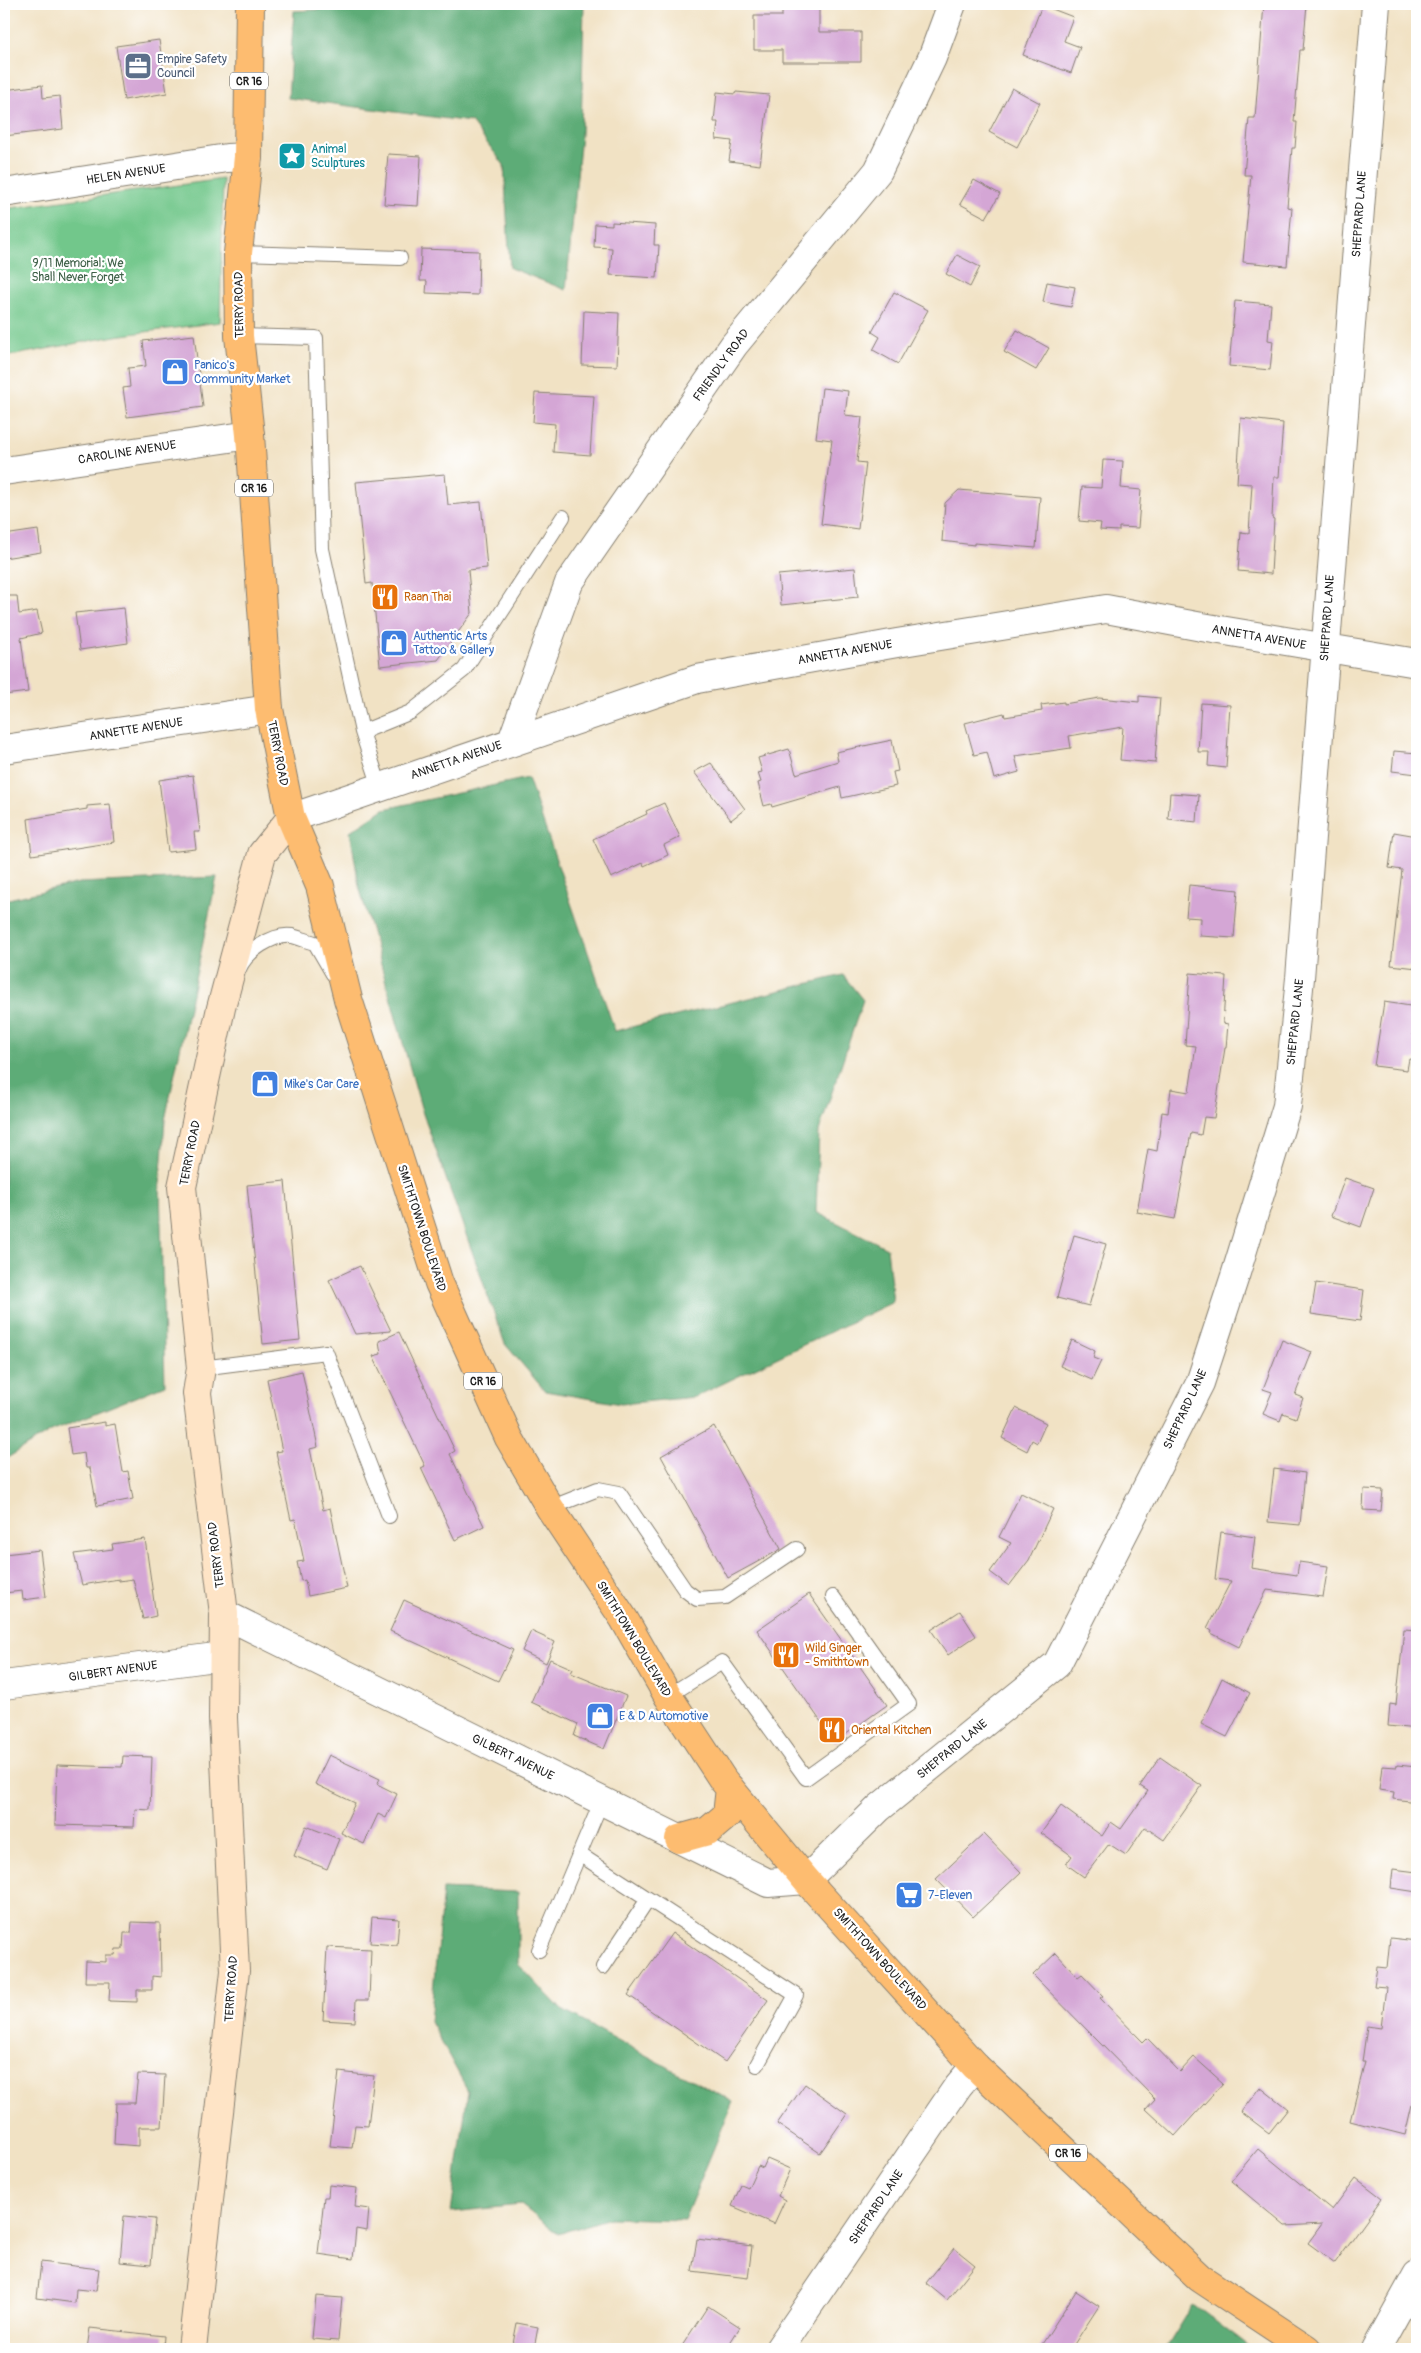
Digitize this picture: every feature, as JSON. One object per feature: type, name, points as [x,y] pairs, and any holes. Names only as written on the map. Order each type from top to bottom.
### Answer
[{"type":"main road","name":"TERRY ROAD","points":[[250,4],[248,158],[238,253],[239,336],[250,435],[269,709],[290,818]]},
{"type":"main road","name":"SMITHTOWN BOULEVARD","points":[[290,818],[320,886],[348,999],[439,1283],[509,1438],[550,1508],[624,1619],[668,1696],[730,1788],[806,1880],[975,2066],[1200,2278],[1307,2349]]},
{"type":"main road","points":[[679,1839],[708,1831],[727,1815],[730,1788]]},
{"type":"street","name":"FRIENDLY ROAD","points":[[512,741],[569,583],[734,345],[878,171],[932,58],[952,4]]},
{"type":"street","name":"SHEPPARD LANE","points":[[806,1880],[880,1808],[1057,1664],[1200,1383],[1287,1106],[1300,978],[1376,4]]},
{"type":"street","name":"HELEN AVENUE","points":[[4,194],[227,158],[248,158]]},
{"type":"street","name":"CAROLINE AVENUE","points":[[4,471],[250,435]]},
{"type":"street","name":"ANNETTA AVENUE","points":[[290,818],[512,741],[697,680],[907,641],[1106,609],[1417,663]]},
{"type":"street","name":"ANNETTE AVENUE","points":[[4,749],[269,709]]},
{"type":"street","name":"TERRY ROAD","points":[[192,2349],[235,1971],[224,1727],[224,1614],[197,1393],[201,1368],[182,1188],[221,1008],[262,854],[290,818]]},
{"type":"street","name":"GILBERT AVENUE","points":[[224,1614],[768,1883],[806,1880]]},
{"type":"street","name":"GILBERT AVENUE","points":[[4,1686],[223,1656]]},
{"type":"street","name":"SHEPPARD LANE","points":[[779,2349],[958,2086],[975,2066]]},
{"type":"street","points":[[1376,2349],[1417,2275]]},
{"type":"lane","points":[[238,253],[400,258]]},
{"type":"lane","points":[[239,336],[316,338],[322,549],[362,732],[380,787]]},
{"type":"lane","points":[[362,732],[412,712],[464,670],[563,517]]},
{"type":"lane","points":[[221,1008],[243,959],[265,942],[290,936],[315,943],[348,999]]},
{"type":"lane","points":[[201,1368],[326,1352],[389,1516]]},
{"type":"lane","points":[[550,1508],[598,1489],[619,1493],[685,1590],[697,1599],[726,1597],[797,1549]]},
{"type":"lane","points":[[668,1696],[722,1662],[806,1778],[909,1704],[833,1597]]},
{"type":"lane","points":[[539,1950],[602,1800]]},
{"type":"lane","points":[[579,1854],[796,1996],[757,2065]]},
{"type":"lane","points":[[603,1967],[648,1899]]},
{"type":"green space","points":[[384,4],[584,4],[581,135],[566,290],[510,268],[504,165],[471,122],[288,98],[294,11],[384,6]]},
{"type":"green space","name":"9/11 Memorial: We Shall Never Forget","points":[[223,179],[220,322],[115,336],[4,357],[4,209]]},
{"type":"green space","points":[[528,778],[615,1031],[843,975],[863,1000],[819,1131],[816,1212],[887,1248],[893,1302],[695,1397],[621,1404],[545,1391],[505,1344],[422,1111],[359,886],[350,831],[384,809]]},
{"type":"green space","points":[[217,877],[165,1120],[160,1185],[165,1385],[51,1431],[4,1460],[4,900],[79,883]]},
{"type":"green space","points":[[443,1889],[518,1892],[518,1964],[562,2010],[733,2102],[684,2220],[610,2218],[558,2234],[521,2205],[451,2212],[468,2091],[430,2021]]},
{"type":"green space","points":[[1193,2304],[1252,2349],[1165,2349]]},
{"type":"building","points":[[782,4],[819,4],[819,32],[861,32],[861,62],[782,62],[782,50],[754,50],[754,16],[782,16]]},
{"type":"building","points":[[1264,4],[1307,4],[1303,50],[1300,50],[1294,122],[1297,122],[1295,148],[1292,148],[1287,207],[1292,208],[1287,266],[1243,262],[1251,175],[1244,175],[1249,118],[1255,118]]},
{"type":"building","points":[[1042,5],[1073,17],[1064,41],[1080,47],[1071,73],[1023,55]]},
{"type":"building","points":[[159,40],[167,93],[124,100],[116,46]]},
{"type":"building","points":[[42,85],[43,98],[60,96],[63,129],[4,136],[4,90]]},
{"type":"building","points":[[1012,88],[1040,103],[1017,147],[989,132]]},
{"type":"building","points":[[717,92],[769,95],[760,165],[729,161],[732,141],[716,139],[718,122],[714,122]]},
{"type":"building","points":[[388,154],[421,156],[418,206],[384,204]]},
{"type":"building","points":[[974,180],[1000,194],[986,218],[960,204]]},
{"type":"building","points":[[612,222],[655,225],[654,245],[659,245],[657,278],[610,275],[612,248],[594,247],[595,224],[612,225]]},
{"type":"building","points":[[421,249],[479,251],[478,295],[426,293],[427,281],[420,281]]},
{"type":"building","points":[[957,255],[980,267],[970,287],[946,274]]},
{"type":"building","points":[[1047,282],[1075,287],[1071,307],[1043,302]]},
{"type":"building","points":[[894,292],[928,310],[898,364],[873,350],[880,337],[872,332]]},
{"type":"building","points":[[1235,301],[1271,304],[1268,340],[1273,341],[1270,370],[1229,366]]},
{"type":"building","points":[[584,311],[619,313],[617,366],[582,365]]},
{"type":"building","points":[[1017,330],[1049,348],[1036,370],[1004,352]]},
{"type":"building","points":[[194,335],[203,407],[127,417],[123,388],[130,387],[128,368],[146,366],[143,341]]},
{"type":"building","points":[[822,388],[848,391],[845,415],[862,417],[857,462],[866,463],[858,529],[821,524],[832,440],[816,438]]},
{"type":"building","points":[[535,393],[594,396],[590,455],[553,452],[555,424],[533,422]]},
{"type":"building","points":[[1241,418],[1283,423],[1279,477],[1274,477],[1271,574],[1238,571],[1241,532],[1249,533],[1252,484],[1237,483]]},
{"type":"building","points":[[1103,460],[1123,461],[1121,488],[1141,490],[1138,528],[1119,527],[1119,531],[1100,530],[1101,523],[1079,521],[1082,487],[1101,488]]},
{"type":"building","points":[[445,474],[448,505],[481,502],[487,568],[468,570],[472,613],[438,660],[380,666],[372,583],[366,584],[356,482]]},
{"type":"building","points":[[959,490],[1040,497],[1036,548],[974,543],[974,545],[942,541],[945,503]]},
{"type":"building","points":[[38,530],[41,552],[4,558],[4,535]]},
{"type":"building","points":[[855,568],[858,597],[781,605],[778,575]]},
{"type":"building","points":[[4,596],[17,596],[19,614],[37,611],[42,633],[21,638],[28,692],[4,695]]},
{"type":"building","points":[[124,608],[128,643],[80,650],[75,613]]},
{"type":"building","points":[[1139,696],[1160,698],[1155,763],[1120,760],[1123,727],[1069,736],[1071,748],[1015,756],[1019,772],[994,779],[987,752],[974,755],[965,723],[1004,713],[1005,717],[1042,711],[1041,705],[1064,702],[1064,704],[1099,698],[1139,702]]},
{"type":"building","points":[[1201,703],[1230,705],[1226,768],[1208,766],[1209,752],[1198,752]]},
{"type":"building","points":[[892,740],[898,771],[893,772],[896,786],[842,798],[840,787],[772,807],[771,804],[764,806],[758,783],[761,782],[758,773],[762,772],[758,758],[789,749],[796,774],[838,761],[836,752]]},
{"type":"building","points":[[1394,751],[1417,753],[1417,774],[1392,771]]},
{"type":"building","points":[[711,763],[745,809],[731,820],[694,772]]},
{"type":"building","points":[[193,775],[200,832],[194,832],[196,849],[168,852],[159,780]]},
{"type":"building","points":[[1170,793],[1199,795],[1197,822],[1168,819]]},
{"type":"building","points":[[664,803],[680,837],[664,845],[668,855],[644,866],[643,863],[611,878],[593,839],[647,814],[646,811]]},
{"type":"building","points":[[110,804],[114,842],[32,855],[28,819],[87,809],[87,806]]},
{"type":"building","points":[[1394,832],[1417,836],[1417,968],[1391,965],[1402,870],[1389,868]]},
{"type":"building","points":[[1189,885],[1238,890],[1234,938],[1200,936],[1201,918],[1186,917]]},
{"type":"building","points":[[1190,973],[1226,976],[1223,1023],[1228,1024],[1226,1048],[1214,1118],[1204,1117],[1201,1135],[1191,1133],[1175,1219],[1137,1212],[1148,1149],[1157,1151],[1162,1112],[1168,1113],[1171,1089],[1189,1092],[1196,1046],[1185,1045]]},
{"type":"building","points":[[1384,1002],[1417,1007],[1413,1035],[1417,1035],[1417,1060],[1409,1059],[1407,1070],[1374,1066]]},
{"type":"building","points":[[1345,1178],[1374,1188],[1361,1227],[1331,1216]]},
{"type":"building","points":[[285,1181],[300,1340],[263,1344],[247,1185]]},
{"type":"building","points":[[1074,1235],[1106,1244],[1089,1306],[1057,1298]]},
{"type":"building","points":[[360,1266],[391,1331],[355,1334],[329,1280]]},
{"type":"building","points":[[1316,1283],[1364,1290],[1360,1321],[1311,1314]]},
{"type":"building","points":[[399,1332],[455,1451],[450,1454],[484,1526],[455,1540],[421,1468],[425,1466],[373,1356],[381,1354],[379,1341]]},
{"type":"building","points":[[1072,1340],[1095,1351],[1093,1358],[1101,1361],[1092,1380],[1060,1366]]},
{"type":"building","points":[[1282,1340],[1312,1352],[1295,1395],[1303,1398],[1296,1418],[1283,1413],[1280,1421],[1263,1414],[1272,1392],[1263,1389]]},
{"type":"building","points":[[302,1371],[318,1447],[310,1449],[323,1510],[330,1508],[347,1588],[308,1596],[305,1580],[301,1581],[297,1562],[304,1561],[295,1519],[291,1520],[276,1452],[282,1451],[267,1379]]},
{"type":"building","points":[[1016,1408],[1046,1423],[1037,1443],[1032,1440],[1027,1451],[1002,1438]]},
{"type":"building","points":[[105,1422],[105,1426],[115,1424],[123,1472],[128,1471],[133,1499],[97,1506],[90,1468],[86,1468],[84,1453],[71,1455],[67,1428]]},
{"type":"building","points":[[714,1426],[781,1549],[728,1578],[661,1456]]},
{"type":"building","points":[[1274,1469],[1305,1473],[1300,1525],[1268,1522]]},
{"type":"building","points":[[1364,1489],[1383,1490],[1381,1511],[1363,1510]]},
{"type":"building","points":[[1021,1493],[1053,1509],[1029,1560],[1009,1586],[990,1572],[1011,1543],[999,1537]]},
{"type":"building","points":[[1221,1532],[1255,1537],[1251,1568],[1297,1575],[1299,1562],[1328,1566],[1323,1597],[1267,1590],[1239,1647],[1211,1633],[1212,1631],[1207,1628],[1231,1581],[1215,1579]]},
{"type":"building","points":[[145,1539],[156,1616],[143,1619],[133,1579],[119,1581],[119,1579],[82,1585],[74,1554],[113,1549],[112,1544]]},
{"type":"building","points":[[40,1550],[46,1597],[23,1600],[22,1591],[4,1593],[4,1554]]},
{"type":"building","points":[[809,1594],[887,1705],[835,1742],[757,1630]]},
{"type":"building","points":[[404,1600],[513,1650],[498,1681],[390,1631]]},
{"type":"building","points":[[960,1611],[976,1636],[948,1655],[931,1630]]},
{"type":"building","points":[[1404,1629],[1417,1630],[1417,1729],[1388,1726],[1390,1704],[1396,1705]]},
{"type":"building","points":[[531,1631],[555,1642],[546,1663],[522,1651]]},
{"type":"building","points":[[550,1659],[573,1669],[571,1673],[626,1696],[604,1749],[574,1736],[578,1724],[531,1702]]},
{"type":"building","points":[[1222,1678],[1250,1693],[1227,1737],[1201,1724]]},
{"type":"building","points":[[329,1755],[380,1779],[377,1784],[397,1794],[386,1818],[378,1814],[364,1844],[341,1833],[355,1803],[315,1784]]},
{"type":"building","points":[[123,1756],[152,1757],[150,1810],[135,1809],[134,1827],[55,1825],[57,1765],[122,1767]]},
{"type":"building","points":[[1160,1757],[1202,1786],[1164,1840],[1145,1827],[1126,1855],[1109,1844],[1084,1877],[1066,1864],[1072,1856],[1041,1833],[1061,1806],[1102,1836],[1111,1822],[1121,1829],[1148,1791],[1140,1786]]},
{"type":"building","points":[[1397,1765],[1417,1767],[1417,1802],[1393,1799],[1394,1792],[1379,1790],[1382,1766],[1397,1767]]},
{"type":"building","points":[[306,1826],[339,1839],[327,1869],[294,1856]]},
{"type":"building","points":[[984,1834],[1021,1872],[973,1917],[936,1879]]},
{"type":"building","points":[[1393,1869],[1417,1872],[1417,1892],[1391,1888]]},
{"type":"building","points":[[372,1917],[399,1919],[397,1945],[370,1943]]},
{"type":"building","points":[[132,1922],[160,1923],[161,1977],[152,1976],[152,1990],[137,1990],[137,2002],[109,2001],[110,1982],[85,1982],[86,1961],[106,1962],[106,1955],[115,1955],[116,1949],[123,1949],[124,1933],[131,1933]]},
{"type":"building","points":[[672,1933],[768,2000],[725,2062],[628,1995]]},
{"type":"building","points":[[1390,1938],[1417,1941],[1417,2062],[1413,2100],[1405,2135],[1350,2121],[1365,2062],[1362,2062],[1367,2026],[1381,2028],[1386,1987],[1374,1986],[1377,1967],[1387,1968]]},
{"type":"building","points":[[327,1947],[371,1949],[369,2000],[356,2000],[355,2022],[323,2020]]},
{"type":"building","points":[[1056,1953],[1078,1977],[1082,1974],[1103,1996],[1100,1998],[1143,2042],[1147,2038],[1180,2072],[1194,2057],[1223,2083],[1175,2136],[1146,2109],[1155,2099],[1033,1975]]},
{"type":"building","points":[[339,2072],[374,2076],[368,2126],[355,2125],[352,2148],[330,2146]]},
{"type":"building","points":[[138,2074],[165,2075],[162,2127],[139,2127],[139,2146],[114,2144],[116,2103],[135,2103]]},
{"type":"building","points":[[805,2084],[847,2114],[820,2153],[777,2124]]},
{"type":"building","points":[[1260,2087],[1288,2109],[1269,2133],[1241,2112]]},
{"type":"building","points":[[1258,2149],[1332,2210],[1356,2178],[1382,2198],[1335,2263],[1308,2243],[1322,2224],[1285,2226],[1231,2181]]},
{"type":"building","points":[[767,2159],[790,2169],[778,2196],[785,2200],[774,2224],[732,2206],[741,2185],[748,2188],[758,2166],[763,2168]]},
{"type":"building","points":[[329,2185],[357,2188],[355,2207],[369,2209],[367,2231],[356,2229],[353,2259],[318,2254],[324,2197],[328,2197]]},
{"type":"building","points":[[124,2216],[155,2219],[151,2265],[120,2262]]},
{"type":"building","points":[[697,2239],[752,2246],[748,2278],[692,2271]]},
{"type":"building","points":[[954,2248],[975,2265],[947,2300],[926,2283]]},
{"type":"building","points":[[41,2262],[99,2269],[96,2291],[76,2289],[75,2303],[37,2298]]},
{"type":"building","points":[[1076,2291],[1099,2306],[1071,2349],[1039,2349]]},
{"type":"building","points":[[316,2296],[342,2298],[338,2341],[312,2339]]},
{"type":"building","points":[[708,2306],[740,2327],[726,2349],[680,2349]]},
{"type":"building","points":[[517,2323],[538,2327],[534,2349],[512,2349]]},
{"type":"building","points":[[90,2328],[164,2336],[163,2349],[87,2349]]},
{"type":"place","name":"Empire Safety Council","points":[[138,66]]},
{"type":"place","name":"Animal Sculptures","points":[[292,156]]},
{"type":"place","name":"Panico's Community Market","points":[[175,372]]},
{"type":"place","name":"Raan Thai","points":[[385,597]]},
{"type":"place","name":"Authentic Arts Tattoo & Gallery","points":[[394,643]]},
{"type":"place","name":"Mike's Car Care","points":[[265,1084]]},
{"type":"place","name":"Wild Ginger - Smithtown","points":[[786,1655]]},
{"type":"place","name":"E & D Automotive","points":[[600,1716]]},
{"type":"place","name":"Oriental Kitchen","points":[[832,1730]]},
{"type":"place","name":"7-Eleven","points":[[909,1895]]}]
